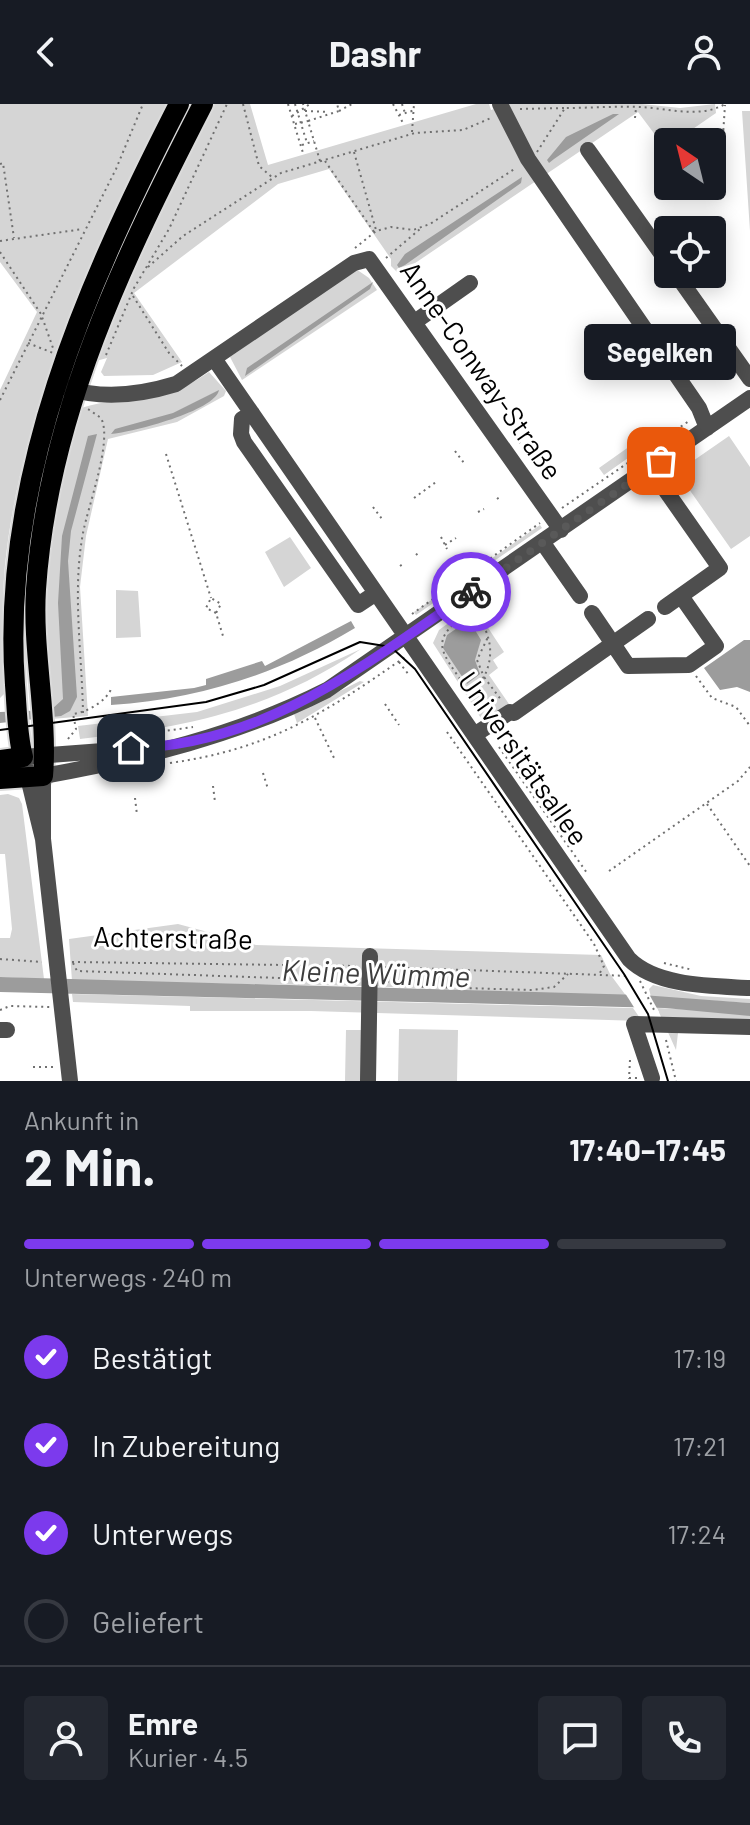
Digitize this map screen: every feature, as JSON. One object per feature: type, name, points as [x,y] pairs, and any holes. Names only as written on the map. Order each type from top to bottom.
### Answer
[{"type":"main road","points":[[35,767],[18,716],[12,654],[16,545],[34,453],[55,384],[100,265],[179,104]]},
{"type":"main road","points":[[35,767],[41,714],[35,655],[41,529],[75,391],[118,276],[203,104]]},
{"type":"main road","points":[[0,760],[35,767]]},
{"type":"main road","points":[[0,779],[35,767]]},
{"type":"street","points":[[502,109],[528,159],[699,408],[707,428]]},
{"type":"street","points":[[588,150],[654,243]]},
{"type":"street","name":"Anne-Conway-Straße","points":[[55,384],[91,396],[149,392],[176,384],[361,259],[369,259],[416,321],[561,530]]},
{"type":"street","points":[[416,321],[470,283]]},
{"type":"street","points":[[686,288],[750,379]]},
{"type":"street","name":"Universitätsallee","points":[[215,360],[635,972]]},
{"type":"street","points":[[69,1073],[61,1002],[63,968],[35,767],[168,748],[246,726],[284,712],[327,690],[406,637],[470,602],[543,543],[750,398]]},
{"type":"street","points":[[252,413],[242,419],[244,442],[358,605],[376,593]]},
{"type":"street","points":[[650,468],[720,568],[665,607]]},
{"type":"street","points":[[543,543],[580,596]]},
{"type":"street","points":[[592,613],[628,666],[689,665],[716,646],[681,596]]},
{"type":"street","points":[[474,735],[510,712],[514,713],[648,619]]},
{"type":"street","points":[[368,1081],[369,970]]},
{"type":"street","points":[[635,972],[750,988]]},
{"type":"street","points":[[652,1078],[634,1024],[658,1018],[750,1027]]},
{"type":"path","points":[[0,400],[116,169],[143,104]]},
{"type":"path","points":[[243,104],[259,166],[273,178]]},
{"type":"path","points":[[303,153],[288,104],[328,113]]},
{"type":"path","points":[[295,104],[307,143]]},
{"type":"path","points":[[292,116],[310,104],[315,118]]},
{"type":"path","points":[[326,104],[328,113]]},
{"type":"path","points":[[337,104],[343,116]]},
{"type":"path","points":[[297,132],[315,118],[352,104]]},
{"type":"path","points":[[393,104],[403,123]]},
{"type":"path","points":[[402,104],[405,113]]},
{"type":"path","points":[[412,134],[414,104]]},
{"type":"path","points":[[144,270],[183,236],[273,178],[412,134],[463,130],[502,109],[648,106],[676,113],[717,109],[725,104]]},
{"type":"path","points":[[723,128],[725,104]]},
{"type":"path","points":[[304,107],[322,160],[375,232]]},
{"type":"path","points":[[635,118],[636,107]]},
{"type":"path","points":[[377,266],[421,228],[488,189],[540,150],[565,108]]},
{"type":"path","points":[[398,116],[415,110]]},
{"type":"path","points":[[294,125],[308,122]]},
{"type":"path","points":[[291,139],[305,137]]},
{"type":"path","points":[[301,145],[314,141]]},
{"type":"path","points":[[354,151],[375,232]]},
{"type":"path","points":[[0,164],[3,163],[14,239]]},
{"type":"path","points":[[348,253],[375,232],[391,227],[421,228]]},
{"type":"path","points":[[0,241],[84,229]]},
{"type":"path","points":[[0,252],[41,314],[56,354]]},
{"type":"path","points":[[131,294],[169,353],[183,366],[172,371]]},
{"type":"path","points":[[641,351],[653,367],[642,358],[652,374],[657,370]]},
{"type":"path","points":[[0,388],[6,387]]},
{"type":"path","points":[[515,437],[533,456],[528,459]]},
{"type":"path","points":[[455,451],[464,463]]},
{"type":"path","points":[[166,454],[211,598],[221,604],[216,613],[223,636]]},
{"type":"path","points":[[414,498],[436,482]]},
{"type":"path","points":[[497,499],[501,496]]},
{"type":"path","points":[[373,507],[382,519]]},
{"type":"path","points":[[478,512],[484,509]]},
{"type":"path","points":[[441,537],[447,549]]},
{"type":"path","points":[[444,545],[456,538]]},
{"type":"path","points":[[211,598],[206,608],[216,613]]},
{"type":"path","points":[[460,694],[484,677],[493,653],[488,636],[470,602],[440,639],[441,650],[467,689]]},
{"type":"path","points":[[488,636],[477,660],[484,677],[510,712]]},
{"type":"path","points":[[398,661],[409,675]]},
{"type":"path","points":[[689,665],[712,698],[736,707],[750,726]]},
{"type":"path","points":[[80,741],[65,743],[76,729],[73,714],[85,713],[111,692],[112,687]]},
{"type":"path","points":[[385,704],[399,725]]},
{"type":"path","points":[[315,718],[335,760]]},
{"type":"path","points":[[141,735],[204,724]]},
{"type":"path","points":[[447,732],[594,944],[604,966],[596,977]]},
{"type":"path","points":[[495,744],[505,752],[532,791],[586,870],[590,882]]},
{"type":"path","points":[[609,871],[707,803],[750,767]]},
{"type":"path","points":[[263,773],[268,789]]},
{"type":"path","points":[[213,786],[215,802]]},
{"type":"path","points":[[135,798],[137,815]]},
{"type":"path","points":[[707,803],[750,866]]},
{"type":"path","name":"Achterstraße","points":[[0,959],[63,968],[569,973],[596,977],[635,972]]},
{"type":"path","points":[[659,962],[694,970]]},
{"type":"path","points":[[63,968],[171,977],[337,980],[369,970],[395,986],[532,990],[554,987],[569,973]]},
{"type":"path","points":[[645,994],[658,1018],[676,1081]]},
{"type":"path","points":[[0,1010],[10,1006],[61,1002]]},
{"type":"path","points":[[630,1060],[629,1078],[652,1078]]},
{"type":"path","points":[[33,1067],[69,1073]]},
{"type":"shaded area","points":[[0,104],[171,104],[68,328],[28,444],[14,504],[5,565],[3,628],[6,692],[0,698],[0,390],[37,312],[0,262]]},
{"type":"shaded area","points":[[210,104],[250,104],[268,165],[476,104],[489,104],[491,110],[510,104],[642,104],[680,108],[715,104],[716,113],[694,128],[654,128],[654,133],[638,112],[399,274],[329,169],[278,184],[134,293],[182,362],[153,375],[104,376],[101,372],[107,358],[96,361],[118,292]]},
{"type":"shaded area","points":[[742,111],[750,111],[750,231]]},
{"type":"shaded area","points":[[619,114],[549,163],[547,160],[566,137]]},
{"type":"shaded area","points":[[522,177],[521,183],[399,268],[397,265],[405,254]]},
{"type":"shaded area","points":[[356,269],[369,278],[377,290],[242,380],[230,357]]},
{"type":"shaded area","points":[[373,282],[370,289],[245,376],[247,368]]},
{"type":"shaded area","points":[[209,372],[226,391],[224,396],[177,422],[108,439],[86,536],[80,587],[88,716],[51,719],[41,596],[52,511],[81,408],[176,390]]},
{"type":"shaded area","points":[[219,390],[214,398],[189,413],[154,425],[111,434],[115,429],[173,413]]},
{"type":"shaded area","points":[[97,434],[71,531],[68,561],[77,697],[70,711],[61,716],[0,723],[0,712],[51,710],[63,699],[58,603],[62,536],[88,436]]},
{"type":"shaded area","points":[[729,436],[750,467],[750,536],[731,549],[677,472]]},
{"type":"shaded area","points":[[640,439],[645,446],[604,475],[599,468]]},
{"type":"shaded area","points":[[540,525],[542,528],[416,615],[414,612]]},
{"type":"shaded area","points":[[290,537],[311,568],[284,587],[265,552]]},
{"type":"shaded area","points":[[116,590],[138,591],[141,637],[116,638]]},
{"type":"shaded area","points":[[473,605],[504,652],[493,660],[498,668],[489,675],[511,707],[484,723],[433,643],[439,630]]},
{"type":"shaded area","points":[[469,620],[481,640],[475,660],[480,674],[467,684],[443,648],[447,635]]},
{"type":"shaded area","points":[[351,621],[355,628],[326,644],[238,682],[176,697],[111,705],[111,697],[194,688],[206,685],[206,679],[262,661],[265,666]]},
{"type":"shaded area","points":[[744,640],[750,640],[750,692],[737,687],[720,690],[704,668]]},
{"type":"shaded area","points":[[361,649],[293,688],[226,713],[157,729],[80,739],[78,726],[197,712],[280,686]]},
{"type":"shaded area","points":[[360,681],[364,682],[297,723],[294,714]]},
{"type":"shaded area","points":[[0,795],[19,798],[22,804],[44,979],[0,977],[0,938],[10,938],[12,929],[5,854],[0,854]]},
{"type":"shaded area","points":[[178,924],[256,945],[601,955],[627,997],[366,986],[72,981],[69,939]]},
{"type":"shaded area","points":[[0,977],[642,995],[750,1003],[750,1016],[665,1008],[0,992]]},
{"type":"shaded area","points":[[653,985],[701,996],[750,999],[750,1003],[651,997],[649,989]]},
{"type":"shaded area","points":[[72,994],[633,1008],[642,1021],[311,1011],[190,1011],[190,1006],[73,1002]]},
{"type":"shaded area","points":[[657,1008],[740,1012],[750,1016],[750,1034],[678,1033],[676,1050]]},
{"type":"shaded area","points":[[399,1029],[458,1030],[457,1081],[398,1081]]},
{"type":"shaded area","points":[[346,1030],[362,1030],[361,1081],[345,1081]]},
{"type":"pier","points":[[625,993],[649,994],[659,1012],[637,1012]]},
{"type":"tram line","points":[[0,730],[206,702],[264,685],[360,642],[391,647],[415,669],[624,974],[648,1014],[668,1081]]},
{"type":"way so far","points":[[471,592],[661,461]]},
{"type":"place","name":"Segelken","points":[[661,461]]},
{"type":"route","points":[[131,748],[168,748],[284,712],[327,690],[471,592]]},
{"type":"water label","name":"Kleine Wümme","points":[[376,972]]}]
